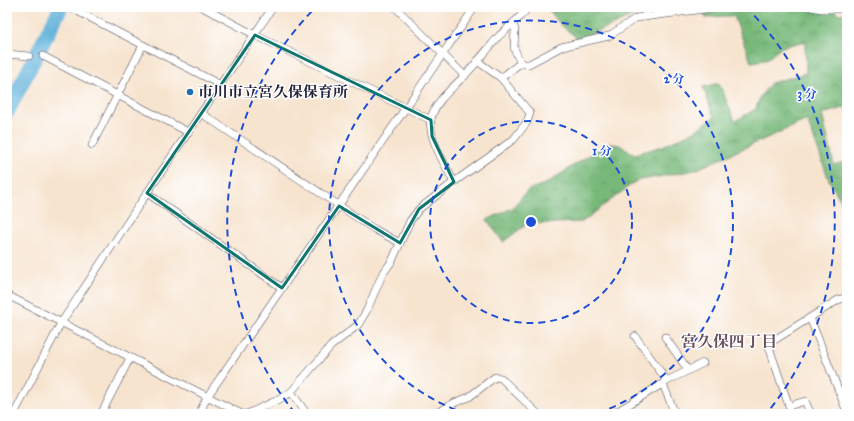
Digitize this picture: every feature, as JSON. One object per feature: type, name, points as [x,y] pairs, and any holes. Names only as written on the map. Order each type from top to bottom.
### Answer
[{"type":"street","points":[[69,7],[221,85]]},
{"type":"street","points":[[202,7],[215,10],[255,35],[431,120]]},
{"type":"street","points":[[17,413],[60,323],[146,193],[273,7]]},
{"type":"street","points":[[395,7],[465,76]]},
{"type":"street","points":[[199,414],[207,397],[475,7]]},
{"type":"street","points":[[454,182],[442,160],[432,136],[431,120],[434,111],[444,96],[465,76],[499,36],[529,7]]},
{"type":"street","points":[[645,7],[645,17]]},
{"type":"street","points":[[501,78],[519,64],[529,64],[561,47],[609,36],[636,18],[720,7]]},
{"type":"street","points":[[811,7],[822,9],[847,9]]},
{"type":"street","points":[[512,24],[515,29],[514,48],[521,64]]},
{"type":"street","points":[[92,145],[143,45]]},
{"type":"street","points":[[7,54],[29,56]]},
{"type":"street","points":[[43,56],[188,132]]},
{"type":"street","points":[[247,414],[280,399],[291,392],[331,346],[358,325],[367,310],[382,275],[392,261],[410,221],[419,209],[514,139],[527,122],[530,112],[501,78],[477,61]]},
{"type":"street","points":[[201,113],[374,229],[400,243]]},
{"type":"street","points":[[146,193],[282,288]]},
{"type":"street","points":[[7,296],[242,414]]},
{"type":"street","points":[[811,414],[805,400],[789,406],[768,344],[838,300],[847,297]]},
{"type":"street","points":[[810,318],[847,412]]},
{"type":"street","points":[[635,336],[665,382],[675,414]]},
{"type":"street","points":[[665,338],[688,370]]},
{"type":"street","points":[[101,414],[130,358]]},
{"type":"street","points":[[613,414],[665,382],[703,362]]},
{"type":"street","points":[[436,414],[454,403],[469,397],[495,377],[501,378],[538,414]]},
{"type":"street","points":[[291,392],[307,414]]},
{"type":"highlighted area","points":[[255,35],[431,120],[432,136],[454,182],[419,209],[400,243],[339,206],[282,288],[147,193]]},
{"type":"green space","points":[[546,7],[640,7],[639,14],[578,39],[560,24]]},
{"type":"green space","points":[[701,7],[833,7],[838,14],[847,13],[847,107],[822,114],[834,165],[847,161],[847,212],[829,180],[807,120],[695,170],[636,181],[582,222],[527,224],[503,242],[487,220],[512,208],[528,190],[547,183],[608,143],[619,145],[635,154],[663,146],[695,131],[714,117],[703,87],[719,83],[735,121],[756,109],[760,97],[771,83],[806,73],[805,41],[782,47],[766,60],[751,62],[734,16],[706,18]]},
{"type":"waterway","points":[[7,112],[61,7]]},
{"type":"place","name":"市川市立宮久保保育所","points":[[190,92]]},
{"type":"district","name":"宮久保四丁目","points":[[729,341]]}]
